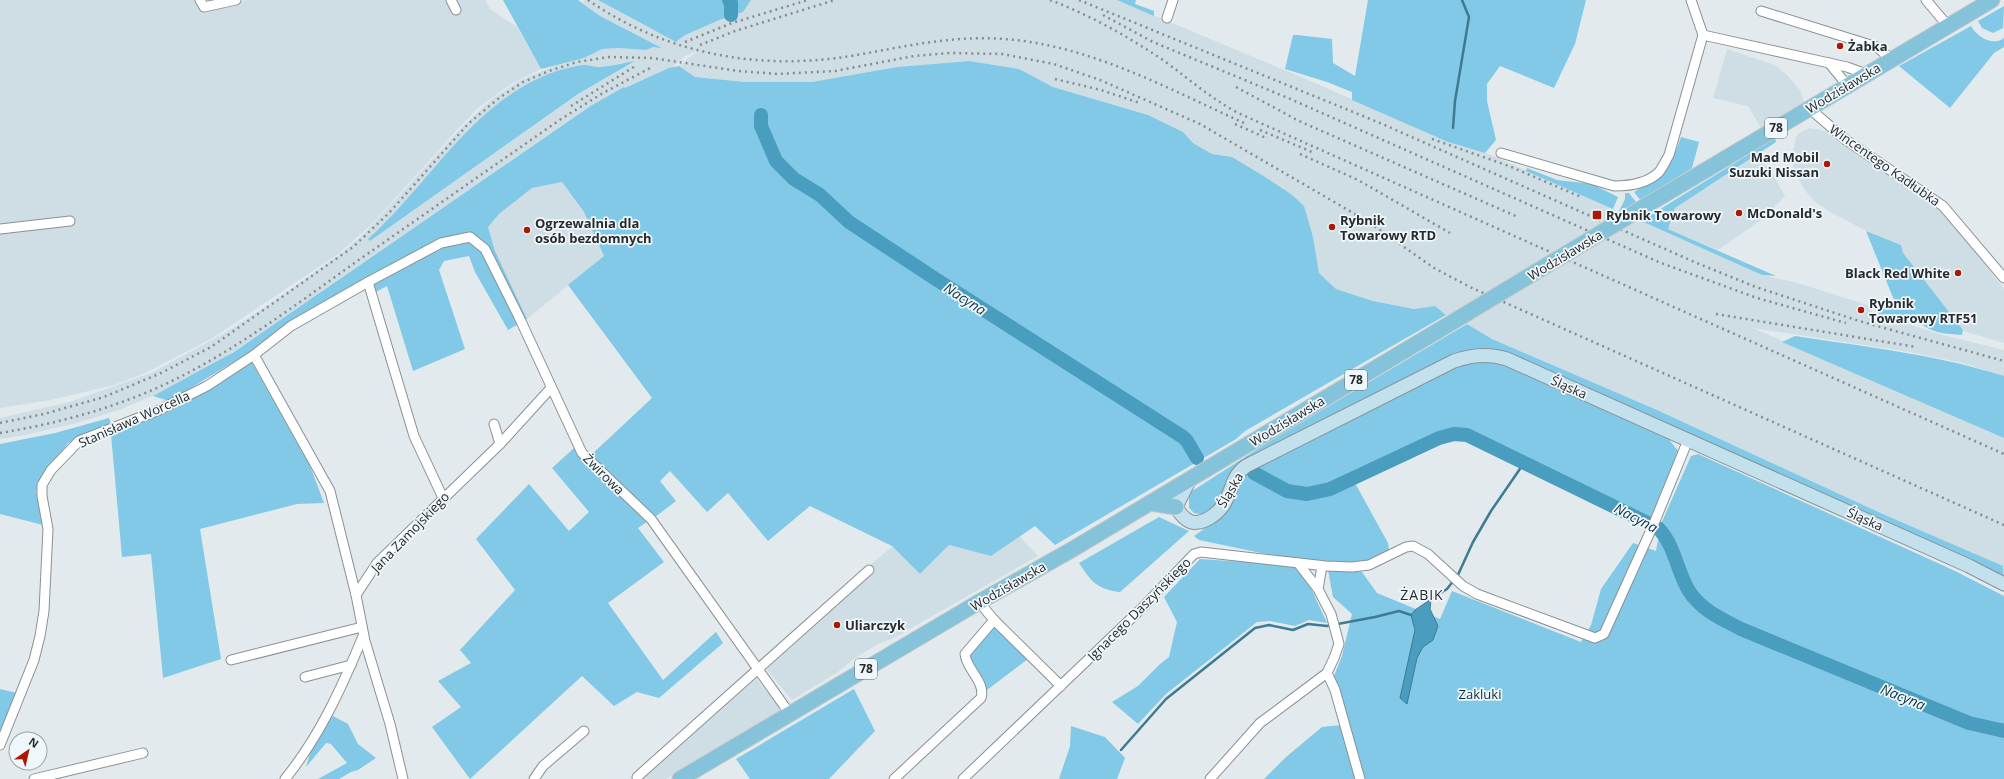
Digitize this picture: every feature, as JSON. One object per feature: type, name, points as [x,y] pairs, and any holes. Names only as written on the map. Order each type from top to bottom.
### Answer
[{"type":"main road","name":"Wodzisławska","points":[[680,779],[979,602],[1167,493],[1847,85],[1992,0]]},
{"type":"main road","points":[[1150,503],[1176,507]]},
{"type":"street","points":[[200,0],[204,6],[236,0]]},
{"type":"street","points":[[450,0],[456,10]]},
{"type":"street","points":[[1167,18],[1173,0]]},
{"type":"street","points":[[1501,153],[1614,186],[1627,186],[1642,182],[1659,172],[1669,155],[1703,36],[1691,0]]},
{"type":"street","points":[[1926,0],[1948,26]]},
{"type":"street","name":"Wodzisławska","points":[[1761,11],[1878,47],[1891,60]]},
{"type":"street","points":[[1703,36],[1829,63],[1854,69],[1866,74]]},
{"type":"street","points":[[1829,63],[1847,85]]},
{"type":"street","name":"Wincentego Kadłubka","points":[[1809,108],[1846,140],[1944,206],[2004,278]]},
{"type":"street","points":[[0,229],[70,221]]},
{"type":"street","name":"Stanisława Worcella","points":[[0,745],[34,660],[40,636],[44,611],[48,536],[42,486],[51,470],[79,441],[166,407],[207,386],[254,355],[291,326],[368,282],[441,243],[470,237]]},
{"type":"street","name":"Żwirowa","points":[[470,237],[485,249],[582,453],[651,519],[790,714]]},
{"type":"street","points":[[368,282],[414,436],[443,498]]},
{"type":"street","points":[[254,355],[330,491],[356,595],[363,632],[390,724],[403,779]]},
{"type":"street","name":"Śląska","points":[[1167,493],[1176,507],[1189,522],[1197,522],[1206,519],[1223,506],[1235,476],[1246,466],[1450,363],[1476,356],[1494,356],[1507,359],[1969,566],[2004,584]]},
{"type":"street","name":"Jana Zamojskiego","points":[[356,595],[377,563],[500,444],[551,388]]},
{"type":"street","points":[[494,424],[500,444]]},
{"type":"street","name":"Ignacego Daszyńskiego","points":[[963,779],[1141,609],[1194,554],[1201,552],[1322,566],[1352,567],[1369,565],[1406,547],[1413,546],[1428,554],[1463,586],[1476,594],[1595,638],[1604,634],[1655,521],[1688,440]]},
{"type":"street","points":[[1176,507],[1190,479]]},
{"type":"street","points":[[1210,779],[1260,723],[1327,673],[1340,644],[1331,614],[1318,589],[1298,563]]},
{"type":"street","points":[[1318,589],[1322,566]]},
{"type":"street","points":[[637,777],[759,670],[869,570]]},
{"type":"street","points":[[979,602],[994,620],[1061,686]]},
{"type":"street","points":[[894,779],[981,698],[983,692],[981,686],[966,661],[965,654],[994,620]]},
{"type":"street","points":[[232,660],[363,632]]},
{"type":"street","points":[[285,779],[300,760],[334,704],[363,632]]},
{"type":"street","points":[[305,677],[351,665]]},
{"type":"street","points":[[1327,673],[1335,690],[1360,779]]},
{"type":"street","points":[[534,779],[543,766],[584,731]]},
{"type":"street","points":[[34,779],[143,753]]},
{"type":"shaded area","points":[[0,0],[197,0],[211,10],[235,6],[245,0],[485,0],[491,10],[517,27],[541,69],[511,84],[479,107],[373,223],[338,254],[211,339],[145,373],[114,385],[51,400],[0,408]]},
{"type":"shaded area","points":[[585,0],[598,0],[645,26],[678,41],[685,35],[722,19],[743,12],[751,0],[1117,0],[1313,82],[1448,142],[1491,155],[1762,275],[1798,283],[1873,307],[1871,313],[1943,335],[2004,350],[2004,376],[1963,363],[1910,352],[1753,328],[2004,438],[2004,567],[1885,515],[1657,410],[1492,339],[1467,324],[1446,315],[1435,306],[1414,309],[1373,301],[1336,289],[1319,273],[1313,237],[1291,194],[1262,175],[1232,157],[1212,154],[1193,143],[1183,132],[1148,115],[1053,87],[1019,69],[969,61],[897,67],[812,82],[745,82],[695,77],[679,66],[699,50],[685,56],[673,67],[625,89],[624,87],[592,105],[345,275],[278,323],[197,375],[119,410],[77,423],[0,439],[0,418],[70,402],[151,373],[223,334],[267,306],[339,255],[363,235],[462,127],[492,99],[517,82],[558,64],[584,58],[602,49],[618,48],[646,50],[653,47],[661,47],[600,16],[582,2]],"holes":[[[634,62],[578,94],[370,241],[368,239],[389,219],[478,121],[507,97],[525,86],[563,69],[584,65],[598,67]]]},
{"type":"shaded area","points":[[1727,49],[1775,65],[1787,75],[1800,90],[1804,102],[1761,128],[1748,106],[1713,98]]},
{"type":"shaded area","points":[[1810,128],[1825,131],[1928,200],[1950,218],[2004,289],[2004,343],[1966,332],[1961,328],[1902,253],[1901,245],[1877,236],[1849,222],[1830,212],[1813,200],[1804,189],[1794,171],[1792,158],[1796,137],[1799,133]]},
{"type":"shaded area","points":[[1754,157],[1770,169],[1785,196],[1764,218],[1718,250],[1668,229],[1675,208]]},
{"type":"shaded area","points":[[562,182],[584,212],[604,256],[527,319],[495,251],[488,227],[499,214],[532,188]]},
{"type":"shaded area","points":[[1019,536],[1038,556],[892,639],[878,644],[855,658],[838,672],[792,700],[767,670],[769,665],[867,568],[893,546],[920,574],[949,545],[991,556]]},
{"type":"shaded area","points":[[1431,599],[1430,609],[1438,626],[1433,640],[1423,647],[1417,658],[1407,704],[1400,698],[1415,630],[1411,615],[1415,610]]},
{"type":"shaded area","points":[[755,677],[779,707],[779,712],[666,779],[640,779]]},
{"type":"green space","points":[[503,0],[578,0],[600,16],[662,48],[653,47],[646,50],[618,48],[602,49],[584,58],[541,69]]},
{"type":"green space","points":[[598,0],[751,0],[743,12],[722,19],[685,35],[676,42]]},
{"type":"green space","points":[[1117,0],[1136,0],[1135,4],[1154,11],[1154,16]]},
{"type":"green space","points":[[1368,0],[1586,0],[1575,44],[1554,88],[1500,66],[1487,84],[1487,101],[1496,140],[1485,153],[1448,142],[1352,100],[1352,92],[1327,82],[1285,69],[1293,35],[1297,35],[1332,39],[1333,63],[1355,76]]},
{"type":"green space","points":[[2004,6],[2003,28],[1993,33],[1982,28],[1978,21]]},
{"type":"green space","points":[[1971,26],[1973,30],[1981,37],[1990,41],[2004,38],[2004,47],[1994,53],[1950,108],[1899,66]]},
{"type":"green space","points":[[635,61],[578,94],[370,241],[368,239],[480,119],[505,99],[532,81],[563,69],[582,65],[604,67]]},
{"type":"green space","points":[[969,61],[1019,69],[1053,87],[1148,115],[1183,132],[1193,143],[1212,154],[1232,157],[1291,194],[1304,206],[1313,237],[1319,273],[1336,289],[1373,301],[1414,309],[1435,306],[1446,315],[1245,431],[1236,439],[1055,545],[1035,526],[991,556],[949,545],[920,574],[892,546],[810,506],[768,541],[728,493],[707,512],[670,471],[660,481],[676,501],[655,517],[590,456],[652,398],[568,285],[604,256],[584,212],[562,182],[532,188],[499,214],[488,227],[495,251],[527,319],[508,330],[475,272],[469,256],[444,261],[439,270],[465,349],[413,371],[387,286],[374,293],[366,279],[293,319],[272,337],[247,354],[169,401],[153,396],[234,352],[592,105],[624,87],[625,88],[669,68],[679,66],[695,77],[745,82],[812,82],[897,67]]},
{"type":"green space","points":[[1681,137],[1699,142],[1692,168],[1641,201],[1634,192],[1652,181],[1665,170],[1673,157]]},
{"type":"green space","points":[[1775,138],[1776,142],[1675,208],[1668,229],[1776,276],[1762,275],[1641,221]]},
{"type":"green space","points":[[1527,168],[1557,180],[1592,184],[1618,197],[1613,209],[1526,171]]},
{"type":"green space","points":[[1625,193],[1629,193],[1636,202],[1620,212],[1619,211],[1625,199]]},
{"type":"green space","points":[[1866,231],[1901,245],[1903,253],[1963,330],[1962,335],[1934,331],[1920,323],[1898,322],[1881,317],[1876,310],[1894,300]]},
{"type":"green space","points":[[1467,324],[1492,339],[1657,410],[1885,515],[2003,566],[2004,580],[1495,353],[1381,394],[1234,468],[1224,493],[1211,510],[1204,515],[1194,513],[1189,508],[1189,493],[1270,441]]},
{"type":"green space","points":[[1795,336],[1926,357],[1978,368],[2004,376],[2004,438],[1782,342]]},
{"type":"green space","points":[[1487,360],[1516,368],[1667,437],[1679,452],[1650,520],[1607,500],[1607,506],[1465,436],[1450,437],[1339,489],[1325,493],[1286,488],[1287,487],[1253,470],[1435,376],[1465,364]]},
{"type":"green space","points":[[251,361],[310,466],[324,503],[297,504],[200,529],[221,659],[163,678],[151,554],[122,557],[111,434],[166,413],[202,394]]},
{"type":"green space","points":[[109,418],[111,423],[68,443],[36,490],[43,525],[0,514],[0,444],[55,433]]},
{"type":"green space","points":[[574,448],[582,459],[648,521],[638,528],[664,562],[608,603],[663,680],[716,632],[723,643],[659,698],[637,692],[614,706],[582,676],[470,779],[432,727],[461,707],[438,681],[471,663],[460,650],[515,590],[476,539],[529,484],[569,531],[589,512],[552,468]]},
{"type":"green space","name":"Zakluki","points":[[1698,454],[1953,570],[2004,596],[2004,779],[1264,779],[1286,757],[1322,727],[1341,725],[1348,720],[1334,676],[1342,656],[1352,614],[1333,597],[1328,570],[1362,572],[1377,593],[1440,619],[1452,591],[1581,642],[1591,625],[1601,589],[1633,543],[1656,551],[1661,524],[1691,456]]},
{"type":"green space","points":[[1246,474],[1284,493],[1304,498],[1319,497],[1335,493],[1355,483],[1388,543],[1389,550],[1367,562],[1345,562],[1285,558],[1199,540],[1194,536],[1211,524]]},
{"type":"green space","points":[[1159,517],[1189,531],[1120,592],[1105,589],[1095,583],[1087,575],[1079,563]]},
{"type":"green space","points":[[1200,559],[1293,565],[1309,584],[1327,623],[1309,620],[1295,626],[1270,621],[1257,622],[1166,694],[1138,724],[1112,702],[1138,686],[1169,657],[1177,622],[1164,597]]},
{"type":"green space","points":[[993,624],[1028,659],[987,690],[967,659]]},
{"type":"green space","points":[[0,689],[17,693],[0,731]]},
{"type":"green space","points":[[854,689],[875,731],[829,779],[750,779],[736,759]]},
{"type":"green space","points":[[333,716],[348,724],[358,744],[376,758],[358,770],[339,779],[318,779],[347,763],[331,744],[326,743],[306,767],[313,743]]},
{"type":"green space","points":[[1071,726],[1105,737],[1125,758],[1117,779],[1059,779],[1070,746]]},
{"type":"waterway","name":"Nacyna","points":[[729,0],[731,3],[731,15]]},
{"type":"waterway","points":[[1453,128],[1455,101],[1469,17],[1462,0]]},
{"type":"waterway","name":"Nacyna","points":[[761,115],[761,126],[776,161],[794,179],[820,195],[849,222],[1183,437],[1197,458]]},
{"type":"waterway","name":"Nacyna","points":[[1254,473],[1287,491],[1307,494],[1330,489],[1439,438],[1454,434],[1467,435],[1658,528],[1664,535],[1672,550],[1681,576],[1689,591],[1700,604],[1719,618],[1741,629],[1969,723],[2004,731]]},
{"type":"waterway","points":[[1457,577],[1473,542],[1491,511],[1524,463]]},
{"type":"waterway","points":[[1431,599],[1447,589],[1454,580]]},
{"type":"waterway","points":[[1121,750],[1166,699],[1255,628],[1269,625],[1293,630],[1308,624],[1327,626],[1399,611],[1411,615]]},
{"type":"railway","points":[[588,0],[618,19],[649,34],[714,54],[747,59],[782,61],[816,60],[851,56],[946,40],[984,38],[1036,43],[1067,50],[1127,70],[1244,123]]},
{"type":"railway","points":[[685,42],[732,23],[808,0]]},
{"type":"railway","points":[[700,45],[735,31],[835,0]]},
{"type":"railway","points":[[1050,0],[1094,19],[1136,43],[1163,60],[1199,88],[1238,113],[2004,454]]},
{"type":"railway","points":[[1079,0],[1380,123],[1699,264],[1756,287],[1859,321],[2004,361]]},
{"type":"railway","points":[[1103,15],[1153,42],[1288,98],[1661,263],[1757,298],[1846,323]]},
{"type":"railway","points":[[0,423],[44,414],[104,397],[161,373],[211,347],[353,247],[389,213],[468,124],[499,98],[523,82],[549,71],[577,62],[609,57],[652,58],[738,71],[778,74],[835,71],[914,56],[949,53],[1002,54],[1054,64],[1100,80],[1200,124],[1367,221],[1434,268],[1470,287],[2004,525]]},
{"type":"railway","points":[[571,106],[637,65]]},
{"type":"railway","points":[[0,433],[67,419],[111,406],[153,390],[199,367],[271,322],[561,119],[603,93],[652,67]]},
{"type":"railway","points":[[1055,79],[1101,90],[1140,103]]},
{"type":"railway","points":[[1236,87],[1299,121],[1518,217]]},
{"type":"railway","points":[[1235,124],[1266,138]]},
{"type":"railway","points":[[1260,130],[1312,152]]},
{"type":"railway","points":[[1432,139],[1509,166],[1581,197]]},
{"type":"railway","points":[[1300,154],[1358,180],[1450,233]]},
{"type":"railway","points":[[1716,314],[1916,347]]},
{"type":"place","name":"Żabka","points":[[1840,46]]},
{"type":"place","name":"Mad Mobil Suzuki Nissan","points":[[1827,164]]},
{"type":"place","name":"McDonald's","points":[[1739,213]]},
{"type":"place","name":"Rybnik Towarowy","points":[[1597,215]]},
{"type":"place","name":"Rybnik Towarowy RTD","points":[[1332,227]]},
{"type":"place","name":"Ogrzewalnia dla osób bezdomnych","points":[[527,230]]},
{"type":"place","name":"Black Red White","points":[[1958,273]]},
{"type":"place","name":"Rybnik Towarowy RTF51","points":[[1861,310]]},
{"type":"place","name":"Uliarczyk","points":[[837,625]]},
{"type":"district","name":"ŻABIK","points":[[1422,595]]}]
